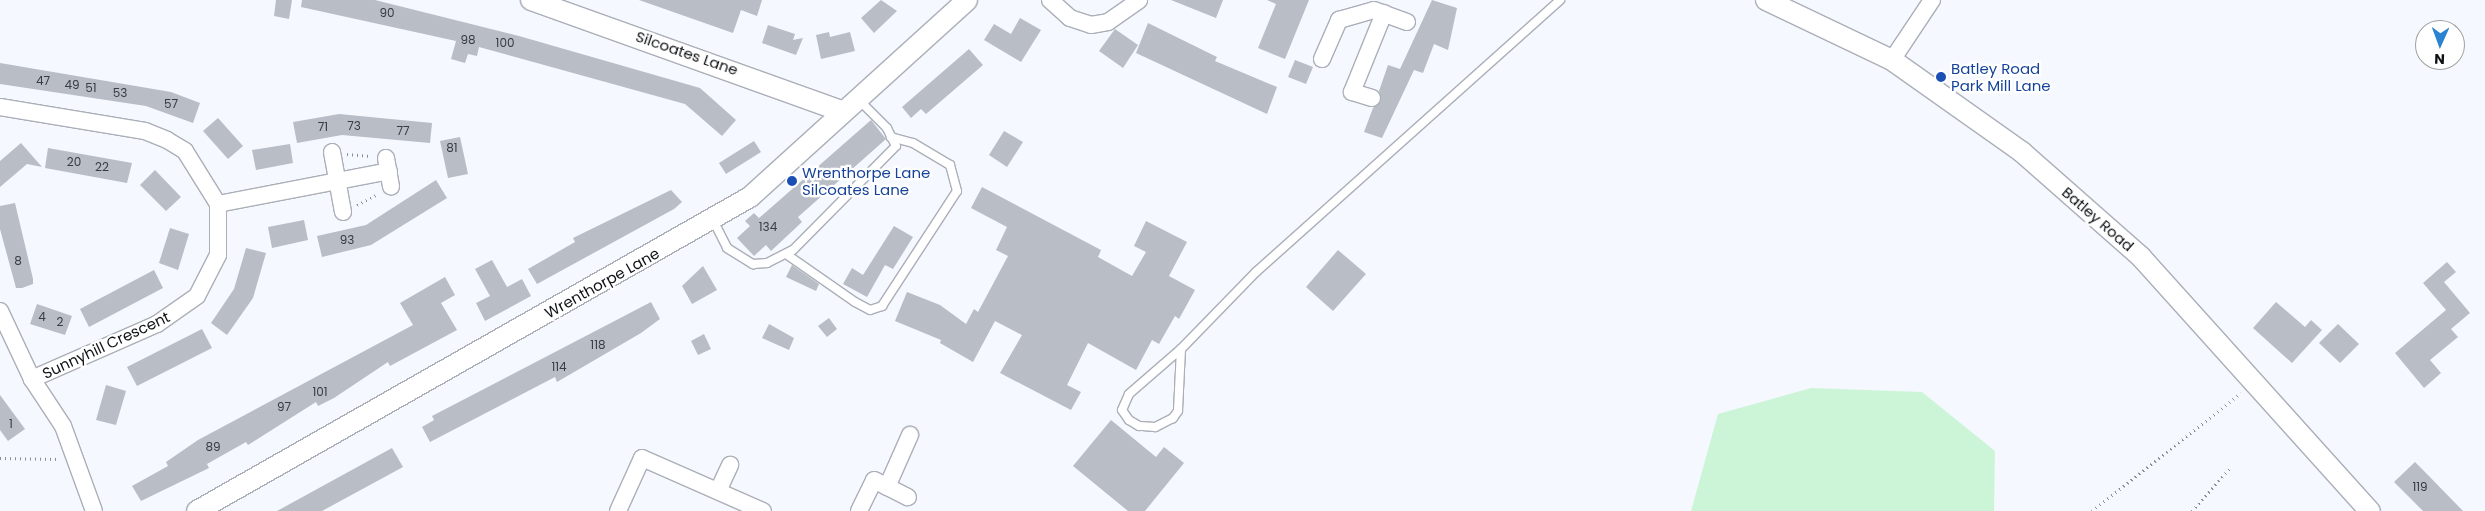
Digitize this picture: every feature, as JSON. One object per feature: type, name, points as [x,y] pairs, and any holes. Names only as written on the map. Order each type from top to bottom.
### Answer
[{"type":"street","name":"Silcoates Lane","points":[[531,0],[824,101],[841,111]]},
{"type":"street","name":"Wrenthorpe Lane","points":[[197,511],[713,220],[750,197],[841,111],[967,0]]},
{"type":"street","points":[[1050,0],[1070,18],[1091,25],[1108,22],[1139,0]]},
{"type":"street","name":"Batley Road","points":[[1766,0],[1892,60],[2022,152],[2141,257],[2252,384],[2370,511]]},
{"type":"street","points":[[1892,60],[1932,0]]},
{"type":"street","points":[[1372,98],[1352,92],[1376,12]]},
{"type":"street","points":[[1322,59],[1339,20],[1376,12],[1407,22]]},
{"type":"street","points":[[0,107],[145,131],[167,140],[184,152],[218,204],[389,172]]},
{"type":"street","points":[[332,152],[343,212]]},
{"type":"street","name":"Sunnyhill Crescent","points":[[32,379],[158,324],[197,296],[218,255],[218,204]]},
{"type":"street","name":"Sunnyhill Crescent","points":[[0,311],[32,379],[63,426],[94,511]]},
{"type":"street","points":[[887,487],[910,436]]},
{"type":"street","points":[[618,511],[642,458],[764,511]]},
{"type":"street","points":[[718,491],[730,465]]},
{"type":"street","points":[[859,511],[874,480],[908,497]]},
{"type":"lane","points":[[1181,349],[1178,410],[1173,418],[1155,427],[1139,426],[1129,420],[1123,402],[1181,349],[1256,272],[1560,0]]},
{"type":"lane","points":[[713,220],[727,248],[739,259],[767,263],[786,254],[891,155],[896,146],[891,137],[857,97]]},
{"type":"lane","points":[[786,254],[855,302],[870,310],[882,306],[957,191],[950,165],[912,143],[891,137]]},
{"type":"path","points":[[332,152],[389,172],[343,212]]},
{"type":"path","points":[[2092,511],[2252,384]]},
{"type":"path","points":[[0,458],[75,459]]},
{"type":"path","points":[[2192,511],[2230,468]]},
{"type":"green space","points":[[1811,388],[1922,392],[1995,451],[1994,511],[1691,511],[1718,414]]},
{"type":"building","points":[[276,0],[292,0],[289,19],[274,16]]},
{"type":"building","points":[[302,0],[375,0],[519,36],[700,88],[736,120],[722,136],[685,104],[479,47],[477,56],[468,54],[465,63],[451,59],[456,41],[301,7]]},
{"type":"building","points":[[639,0],[762,0],[757,16],[741,10],[733,33]]},
{"type":"building","points":[[881,0],[897,11],[874,33],[861,18]]},
{"type":"building","points":[[1171,0],[1223,0],[1216,18]]},
{"type":"building","points":[[1267,0],[1309,0],[1285,59],[1258,48],[1276,4]]},
{"type":"building","points":[[1432,0],[1457,8],[1448,50],[1434,44],[1423,73],[1414,70],[1382,138],[1364,132],[1373,108],[1381,101],[1379,91],[1388,65],[1400,69]]},
{"type":"building","points":[[1020,18],[1041,30],[1021,62],[984,40],[994,24],[1011,34]]},
{"type":"building","points":[[1148,23],[1217,57],[1215,61],[1277,87],[1267,114],[1136,53]]},
{"type":"building","points":[[768,25],[795,34],[793,40],[803,38],[796,55],[762,43]]},
{"type":"building","points":[[1115,29],[1138,45],[1123,68],[1099,51]]},
{"type":"building","points":[[829,32],[830,37],[850,32],[855,51],[821,59],[816,35]]},
{"type":"building","points":[[969,49],[983,65],[926,114],[921,109],[911,118],[902,107]]},
{"type":"building","points":[[1295,60],[1313,67],[1306,84],[1288,77]]},
{"type":"building","points":[[0,63],[171,92],[200,103],[193,123],[146,106],[0,84]]},
{"type":"building","points":[[339,114],[432,123],[430,143],[342,135],[297,143],[293,122]]},
{"type":"building","points":[[218,118],[243,146],[228,159],[203,131]]},
{"type":"building","points":[[871,120],[886,139],[798,217],[802,222],[771,251],[766,245],[754,256],[737,238],[750,226],[745,221],[754,213],[759,218]]},
{"type":"building","points":[[1004,131],[1023,142],[1007,167],[989,155]]},
{"type":"building","points":[[460,137],[468,174],[448,178],[440,141]]},
{"type":"building","points":[[754,141],[761,152],[726,174],[719,163]]},
{"type":"building","points":[[21,143],[42,167],[27,164],[0,187],[0,161]]},
{"type":"building","points":[[290,144],[293,163],[256,170],[252,150]]},
{"type":"building","points":[[48,148],[132,163],[127,183],[45,168]]},
{"type":"building","points":[[155,170],[181,197],[166,211],[140,185]]},
{"type":"building","points":[[436,180],[447,198],[371,245],[322,257],[317,236],[366,225]]},
{"type":"building","points":[[982,187],[1101,250],[1098,257],[1132,276],[1146,252],[1134,246],[1146,221],[1187,242],[1169,276],[1195,290],[1179,319],[1175,316],[1159,344],[1152,340],[1136,370],[1088,343],[1067,385],[1081,392],[1071,410],[1000,373],[1022,335],[995,321],[973,362],[940,343],[941,340],[895,321],[907,292],[940,305],[966,324],[974,309],[978,312],[1008,256],[996,250],[1007,227],[971,208]]},
{"type":"building","points":[[671,190],[682,202],[674,209],[537,284],[528,269],[575,242],[573,238]]},
{"type":"building","points":[[15,203],[33,279],[33,284],[22,288],[16,288],[0,229],[0,206]]},
{"type":"building","points":[[304,220],[308,240],[272,248],[268,227]]},
{"type":"building","points":[[894,226],[913,237],[893,269],[885,265],[867,297],[843,284],[852,268],[863,275]]},
{"type":"building","points":[[170,228],[189,234],[178,270],[159,263]]},
{"type":"building","points":[[246,248],[266,253],[253,298],[227,335],[211,323],[234,289]]},
{"type":"building","points":[[1338,250],[1366,274],[1333,311],[1306,287]]},
{"type":"building","points":[[492,260],[507,287],[522,279],[531,296],[485,321],[476,303],[490,296],[475,269]]},
{"type":"building","points":[[2447,262],[2456,272],[2444,282],[2470,313],[2451,329],[2458,337],[2430,360],[2441,373],[2424,388],[2395,353],[2446,310],[2423,283]]},
{"type":"building","points":[[792,265],[819,284],[816,291],[786,277]]},
{"type":"building","points":[[703,266],[717,290],[692,304],[682,286]]},
{"type":"building","points":[[154,270],[163,288],[89,327],[80,309]]},
{"type":"building","points":[[445,277],[455,295],[441,303],[457,330],[390,366],[388,362],[334,398],[318,406],[316,402],[248,445],[246,442],[207,464],[209,468],[141,501],[132,486],[168,466],[166,462],[198,440],[413,325],[400,303]]},
{"type":"building","points":[[651,302],[660,319],[641,333],[557,382],[555,377],[430,442],[422,427],[434,420],[432,416]]},
{"type":"building","points":[[2276,302],[2305,327],[2311,320],[2322,330],[2292,363],[2253,328]]},
{"type":"building","points":[[37,304],[72,316],[65,335],[30,324]]},
{"type":"building","points":[[829,318],[837,329],[827,337],[818,326]]},
{"type":"building","points":[[769,324],[794,338],[789,350],[762,338]]},
{"type":"building","points":[[2338,324],[2359,344],[2340,363],[2319,343]]},
{"type":"building","points":[[202,329],[212,348],[137,386],[127,367]]},
{"type":"building","points":[[704,334],[711,349],[698,355],[691,341]]},
{"type":"building","points":[[106,385],[126,391],[116,425],[96,420]]},
{"type":"building","points":[[0,395],[25,429],[8,441],[0,430]]},
{"type":"building","points":[[1111,420],[1156,457],[1164,447],[1184,463],[1145,511],[1128,511],[1073,466]]},
{"type":"building","points":[[392,448],[403,467],[322,511],[277,511]]},
{"type":"building","points":[[2415,462],[2463,511],[2423,511],[2394,482]]},
{"type":"place","name":"Batley Road Park Mill Lane","points":[[1941,77]]},
{"type":"place","name":"Wrenthorpe Lane Silcoates Lane","points":[[792,181]]}]
